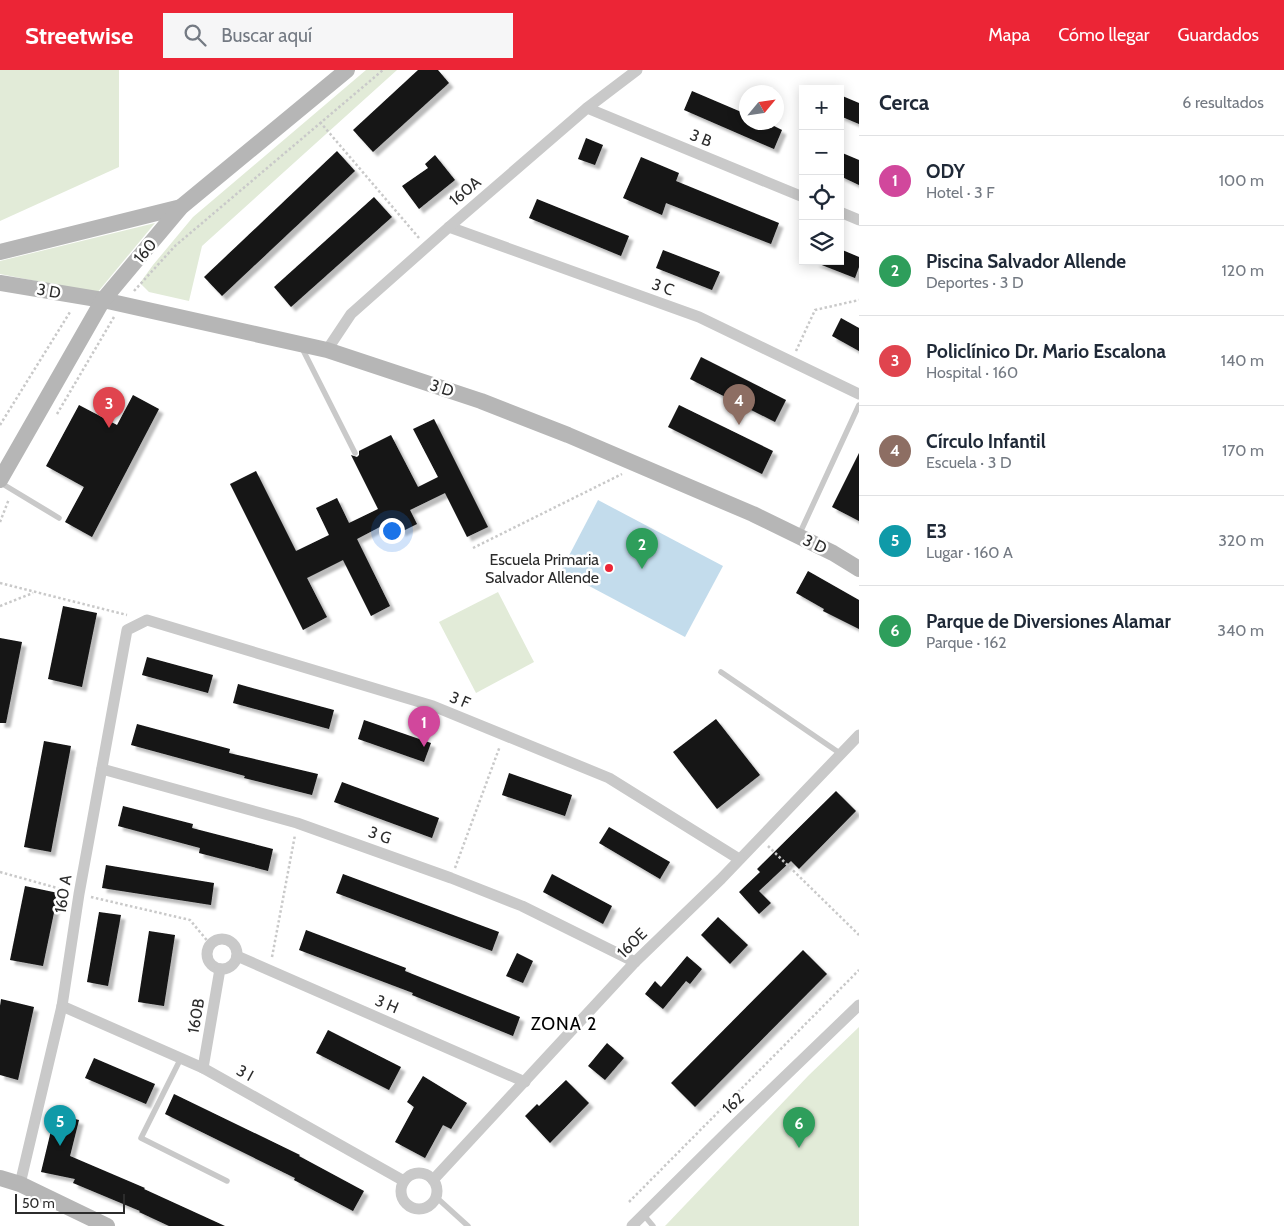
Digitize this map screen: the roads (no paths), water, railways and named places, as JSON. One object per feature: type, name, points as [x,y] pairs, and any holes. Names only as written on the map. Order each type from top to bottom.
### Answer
[{"type":"street","name":"160","points":[[4,484],[104,300],[181,207],[347,70]]},
{"type":"street","name":"160A","points":[[327,350],[351,314],[587,108],[636,70]]},
{"type":"street","name":"3 B","points":[[587,108],[799,195]]},
{"type":"street","points":[[0,252],[181,207]]},
{"type":"street","points":[[844,214],[859,220]]},
{"type":"street","name":"3 C","points":[[449,227],[699,317],[859,394]]},
{"type":"street","name":"3 D","points":[[0,282],[104,300],[327,350],[481,401],[753,514],[832,553],[859,569]]},
{"type":"street","name":"3 F","points":[[147,620],[433,706],[609,778],[740,859]]},
{"type":"street","name":"160 A","points":[[20,1184],[62,1006],[79,894],[127,630],[147,620]]},
{"type":"street","name":"160E","points":[[433,1180],[635,962],[740,859],[859,735]]},
{"type":"street","name":"3 G","points":[[102,769],[297,822],[522,906],[635,962]]},
{"type":"street","points":[[221,938],[227,939],[235,946],[237,956],[232,966],[220,969],[214,967],[207,956],[210,944],[221,938]]},
{"type":"street","name":"3 H","points":[[237,956],[525,1082]]},
{"type":"street","name":"160B","points":[[203,1068],[220,969]]},
{"type":"street","name":"162","points":[[632,1226],[859,1005]]},
{"type":"street","name":"3 I","points":[[62,1006],[203,1068],[404,1181]]},
{"type":"street","points":[[414,1174],[428,1175],[433,1180],[437,1191],[436,1197],[429,1206],[423,1209],[411,1208],[406,1204],[401,1193],[404,1181],[408,1177],[414,1174]]},
{"type":"street","points":[[0,1178],[20,1184],[107,1226]]},
{"type":"lane","points":[[300,344],[355,453]]},
{"type":"lane","points":[[798,536],[859,405]]},
{"type":"lane","points":[[4,484],[59,518]]},
{"type":"lane","points":[[721,672],[841,754]]},
{"type":"lane","points":[[181,1058],[141,1138],[227,1181]]},
{"type":"lane","points":[[436,1197],[468,1226]]},
{"type":"lane","points":[[643,1214],[653,1226]]},
{"type":"water","points":[[598,500],[723,566],[685,637],[561,571]]},
{"type":"place","name":"Círculo Infantil","points":[[739,425]]},
{"type":"place","name":"Policlínico Dr. Mario Escalona","points":[[109,428]]},
{"type":"place","name":"Escuela Primaria Salvador Allende","points":[[609,568]]},
{"type":"place","name":"Piscina Salvador Allende","points":[[642,569]]},
{"type":"place","name":"ODY","points":[[424,747]]},
{"type":"place","name":"E3","points":[[60,1146]]},
{"type":"place","name":"Parque de Diversiones Alamar","points":[[799,1148]]},
{"type":"district","name":"ZONA 2","points":[[564,1024]]}]
